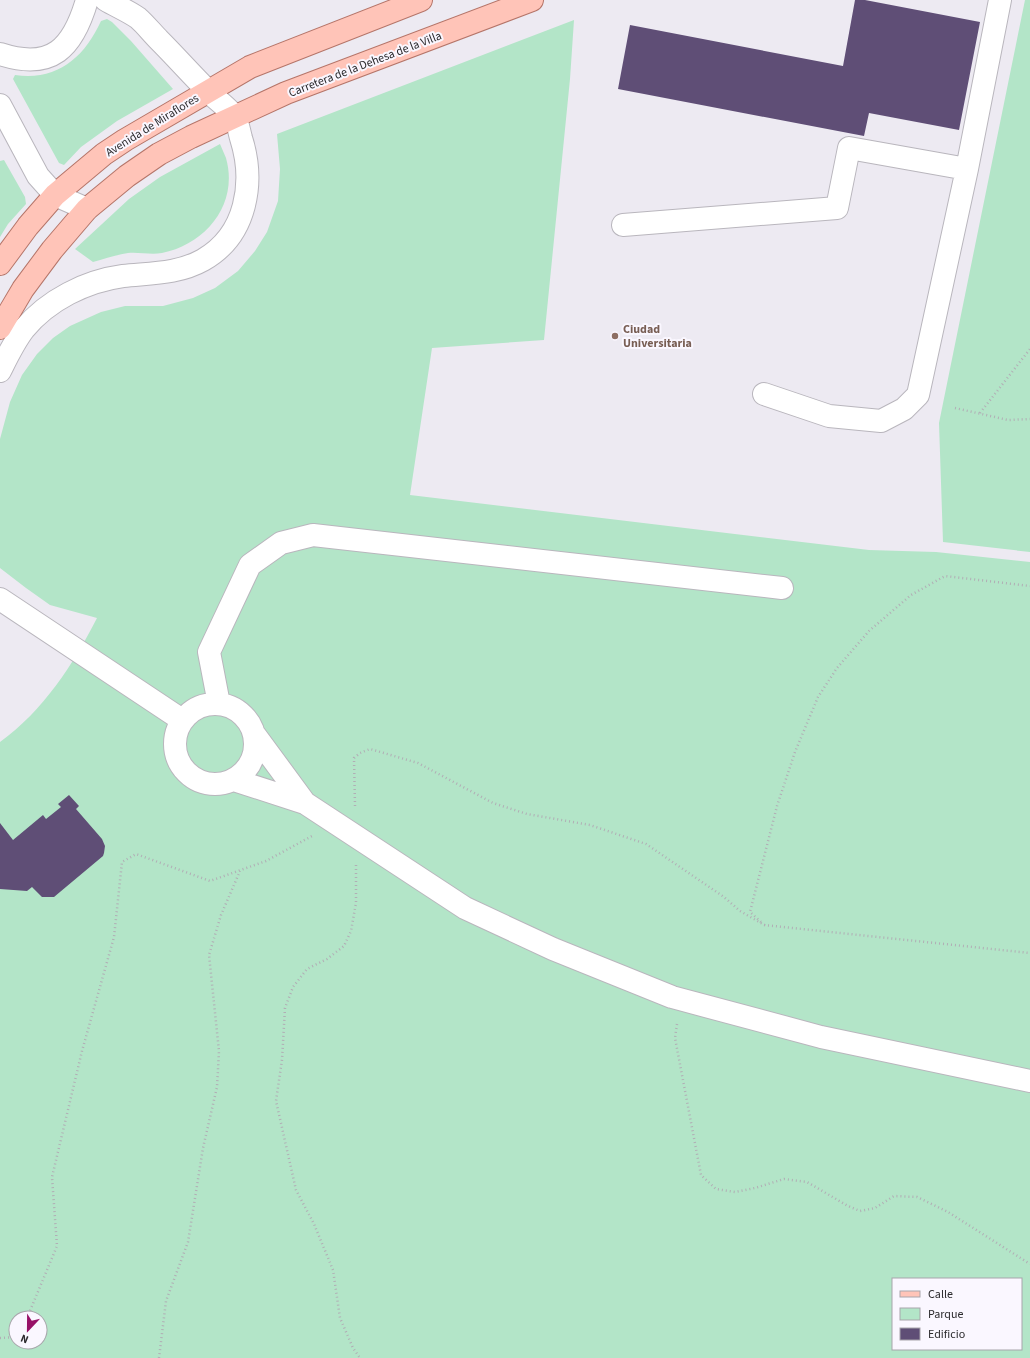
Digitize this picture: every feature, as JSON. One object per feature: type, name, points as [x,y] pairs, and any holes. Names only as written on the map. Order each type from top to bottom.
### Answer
[{"type":"main road","points":[[207,91],[250,67],[421,0]]},
{"type":"main road","name":"Carretera de la Dehesa de la Villa","points":[[235,117],[286,93],[532,0]]},
{"type":"main road","name":"Avenida de Miraflores","points":[[0,264],[28,226],[55,195],[104,154],[207,91]]},
{"type":"main road","points":[[0,328],[23,288],[52,250],[88,209],[127,176],[159,154],[191,137],[235,117]]},
{"type":"street","points":[[0,54],[22,60],[37,60],[46,58],[58,52],[70,40],[88,0]]},
{"type":"street","points":[[0,371],[10,351],[25,329],[41,313],[60,298],[82,287],[107,279],[170,272],[204,260],[230,236],[240,220],[245,205],[247,169],[245,148],[235,117],[207,91],[138,18],[106,0]]},
{"type":"street","points":[[764,394],[829,416],[881,421],[904,409],[918,396],[967,169],[1000,0]]},
{"type":"street","points":[[0,105],[38,176],[55,195],[88,209]]},
{"type":"street","points":[[623,225],[837,208],[849,148],[967,169]]},
{"type":"street","points":[[219,704],[209,652],[250,565],[281,543],[313,535],[782,588]]},
{"type":"street","points":[[0,599],[182,720]]},
{"type":"street","points":[[255,735],[256,749],[252,761],[245,772],[234,780],[221,784],[207,784],[194,779],[184,770],[177,759],[175,746],[176,732],[182,720],[192,711],[205,705],[219,704],[231,707],[242,714],[250,724],[255,735],[305,803]]},
{"type":"street","points":[[234,780],[305,803],[465,908],[553,949],[672,997],[821,1037],[1030,1081]]},
{"type":"path","points":[[980,413],[1030,349]]},
{"type":"path","points":[[955,408],[1008,420],[1030,419]]},
{"type":"path","points":[[766,926],[750,912],[777,806],[795,752],[818,696],[837,668],[869,631],[911,594],[945,576],[1030,586]]},
{"type":"path","points":[[360,1358],[353,1348],[340,1318],[333,1270],[314,1224],[296,1190],[276,1101],[282,1060],[285,1008],[293,987],[307,969],[327,959],[344,946],[351,931],[356,903],[354,758],[360,752],[370,749],[418,763],[493,803],[527,814],[590,825],[646,844],[724,897],[740,911],[766,926],[1030,953]]},
{"type":"path","points":[[30,1310],[57,1246],[52,1177],[82,1051],[114,937],[122,862],[136,854],[210,881],[266,861],[336,823]]},
{"type":"path","points":[[159,1358],[166,1301],[188,1242],[203,1148],[217,1087],[220,1051],[209,955],[221,915],[240,870]]},
{"type":"path","points":[[680,999],[675,1038],[701,1175],[716,1189],[735,1192],[755,1188],[784,1179],[807,1182],[848,1206],[860,1211],[875,1208],[894,1196],[917,1197],[948,1212],[1030,1264]]},
{"type":"green space","points":[[1025,0],[1030,0],[1030,552],[943,542],[939,423]]},
{"type":"green space","points":[[107,19],[131,41],[173,89],[117,121],[81,147],[64,165],[59,163],[13,79],[15,75],[30,76],[44,74],[67,64],[86,46],[101,21]]},
{"type":"green space","points":[[574,20],[570,79],[544,340],[432,348],[410,495],[869,550],[936,552],[1030,562],[1030,1358],[0,1358],[0,742],[16,730],[30,716],[56,686],[78,653],[97,618],[50,605],[0,568],[0,439],[10,402],[22,375],[37,354],[53,338],[70,326],[101,312],[125,306],[163,306],[193,298],[215,288],[238,271],[255,251],[267,232],[278,201],[280,169],[277,134]]},
{"type":"green space","points":[[220,144],[226,158],[229,175],[228,191],[223,206],[215,219],[205,231],[192,241],[178,248],[162,253],[128,253],[93,262],[75,249],[129,199],[160,177]]},
{"type":"green space","points":[[4,160],[25,197],[26,204],[8,224],[0,237],[0,161]]},
{"type":"building","points":[[855,0],[865,0],[980,22],[959,130],[869,113],[864,136],[618,89],[630,25],[843,66]]},
{"type":"building","points":[[69,795],[79,806],[76,809],[102,839],[105,846],[103,856],[54,897],[42,897],[32,887],[27,891],[0,889],[0,823],[13,840],[43,815],[46,819],[61,807],[58,804]]},
{"type":"place","name":"Ciudad Universitaria","points":[[615,336]]}]
